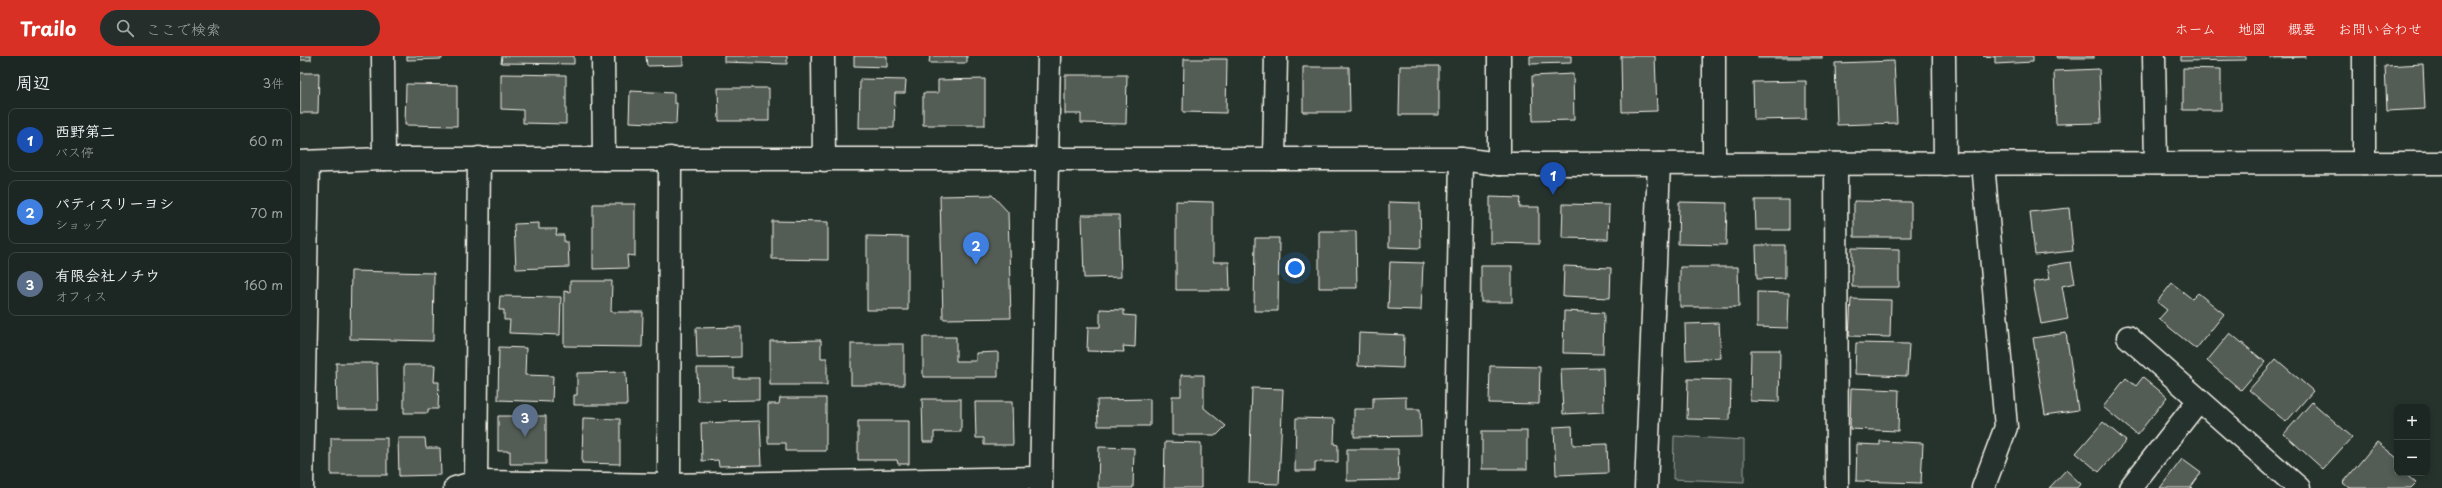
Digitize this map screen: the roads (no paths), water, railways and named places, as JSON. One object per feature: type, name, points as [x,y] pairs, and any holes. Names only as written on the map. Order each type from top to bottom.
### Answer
[{"type":"street","points":[[383,56],[384,159]]},
{"type":"street","points":[[603,56],[604,159]]},
{"type":"street","points":[[823,56],[824,160]]},
{"type":"street","points":[[454,488],[476,482],[669,486],[1041,483],[1049,56]]},
{"type":"street","points":[[1274,159],[1276,56]]},
{"type":"street","points":[[1499,56],[1499,164]]},
{"type":"street","points":[[1714,56],[1714,164]]},
{"type":"street","points":[[1944,56],[1944,164]]},
{"type":"street","points":[[2154,56],[2156,164]]},
{"type":"street","points":[[2364,56],[2364,163]]},
{"type":"street","points":[[476,482],[478,158]]},
{"type":"street","points":[[669,486],[670,158]]},
{"type":"street","points":[[302,488],[304,162],[384,159],[670,158],[824,160],[1461,159],[1499,164],[2442,163]]},
{"type":"street","points":[[1455,488],[1461,159]]},
{"type":"street","points":[[1983,163],[2006,427],[1983,488]]},
{"type":"street","points":[[1646,488],[1659,164]]},
{"type":"street","points":[[1836,164],[1836,488]]},
{"type":"street","points":[[2128,337],[2299,488]]},
{"type":"street","points":[[2130,488],[2199,400]]},
{"type":"place","name":"西野第二","points":[[1553,195]]},
{"type":"place","name":"パティスリーヨシ","points":[[976,265]]},
{"type":"place","name":"有限会社ノチウ","points":[[525,437]]}]
